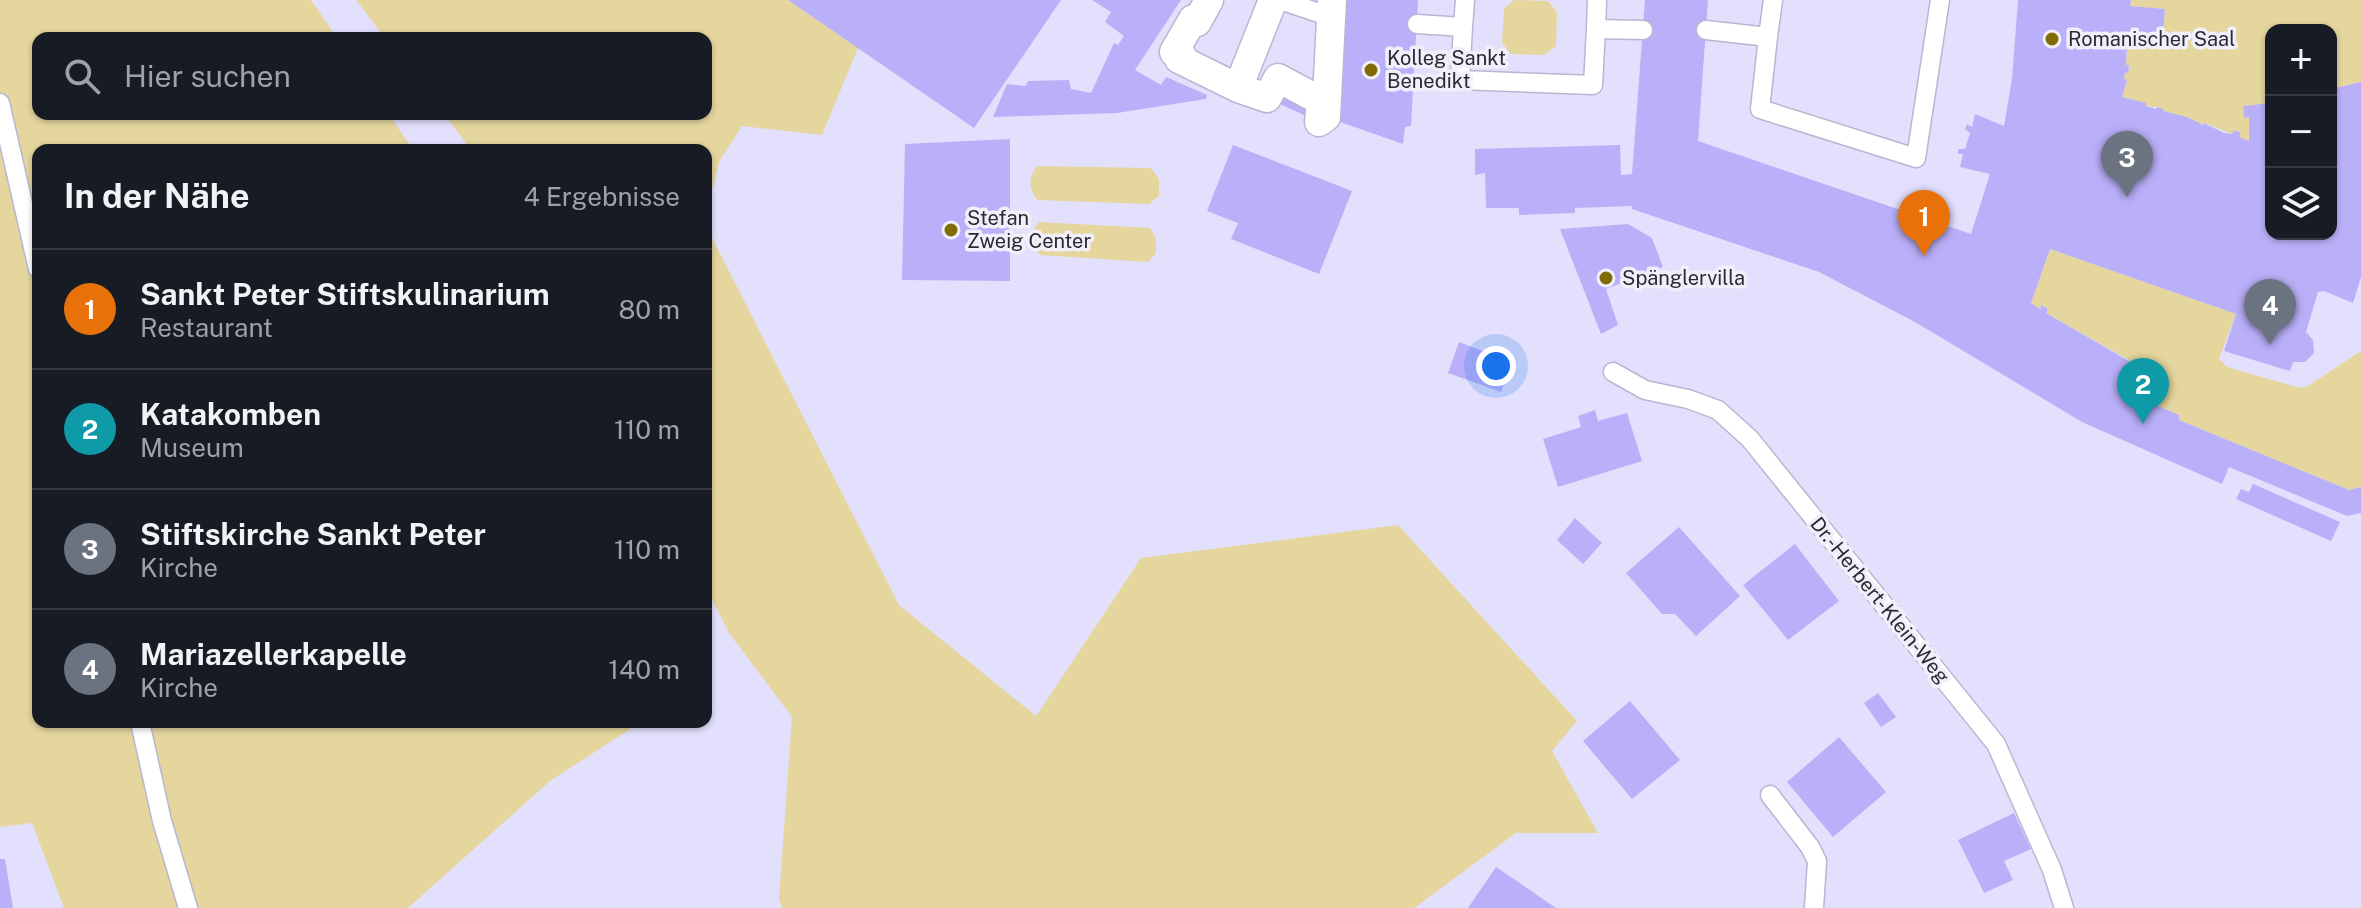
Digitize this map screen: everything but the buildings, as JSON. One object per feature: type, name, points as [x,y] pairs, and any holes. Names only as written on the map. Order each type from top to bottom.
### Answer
[{"type":"street","points":[[1209,0],[1197,22],[1193,19],[1174,52],[1182,56],[1179,59],[1238,88],[1267,98],[1278,78],[1321,101],[1319,122],[1326,117],[1332,9]]},
{"type":"street","points":[[1238,88],[1273,0]]},
{"type":"lane","points":[[1280,0],[1332,9]]},
{"type":"lane","points":[[1465,0],[1460,80],[1593,85],[1597,0]]},
{"type":"lane","points":[[1773,0],[1760,109],[1916,158],[1940,0]]},
{"type":"lane","points":[[1417,24],[1463,27]]},
{"type":"lane","points":[[1596,29],[1643,30]]},
{"type":"lane","points":[[1706,30],[1768,37]]},
{"type":"lane","points":[[0,103],[32,243]]},
{"type":"lane","name":"Dr.-Herbert-Klein-Weg","points":[[1613,372],[1645,390],[1688,399],[1718,410],[1750,439],[1996,744],[2052,870],[2064,908]]},
{"type":"lane","points":[[141,728],[162,821],[188,908]]},
{"type":"lane","points":[[1770,795],[1810,847],[1817,861],[1814,908]]},
{"type":"shaded area","points":[[0,0],[311,0],[333,32],[32,32],[32,120],[393,120],[409,144],[32,144],[32,728],[632,728],[550,781],[408,908],[64,908],[32,823],[0,827]]},
{"type":"shaded area","points":[[356,0],[788,0],[858,48],[822,135],[742,126],[720,160],[712,190],[712,144],[466,144],[448,120],[712,120],[712,32],[380,32]]},
{"type":"shaded area","points":[[1514,0],[1548,1],[1557,12],[1556,46],[1544,55],[1511,54],[1502,43],[1504,9]]},
{"type":"shaded area","points":[[2131,0],[2361,0],[2361,82],[2337,88],[2337,24],[2265,24],[2265,104],[2243,107],[2244,118],[2249,117],[2249,141],[2239,137],[2240,133],[2235,130],[2232,134],[2122,97],[2127,80],[2124,79],[2125,72],[2128,73],[2129,66],[2126,65],[2127,44],[2162,47],[2165,9],[2130,6]]},
{"type":"shaded area","points":[[1037,166],[1151,168],[1159,179],[1159,196],[1149,204],[1037,200],[1030,183]]},
{"type":"shaded area","points":[[1039,222],[1150,228],[1156,238],[1156,253],[1148,262],[1040,255],[1032,246],[1031,233]]},
{"type":"shaded area","points":[[712,238],[899,605],[1036,716],[1141,558],[1398,525],[1577,721],[1552,751],[1598,833],[1516,833],[1414,908],[782,908],[779,899],[792,717],[729,633],[712,599]]},
{"type":"shaded area","points":[[2050,249],[2236,314],[2219,359],[2227,367],[2300,388],[2308,386],[2361,351],[2361,487],[2349,490],[2179,420],[2179,415],[2125,392],[2141,367],[2046,313],[2048,309],[2043,305],[2040,309],[2031,303]]},
{"type":"place","name":"Romanischer Saal","points":[[2052,39]]},
{"type":"place","name":"Kolleg Sankt Benedikt","points":[[1371,70]]},
{"type":"place","name":"Stiftskirche Sankt Peter","points":[[2127,197]]},
{"type":"place","name":"Stefan Zweig Center","points":[[951,230]]},
{"type":"place","name":"Sankt Peter Stiftskulinarium","points":[[1924,256]]},
{"type":"place","name":"Spänglervilla","points":[[1606,278]]},
{"type":"place","name":"Mariazellerkapelle","points":[[2270,345]]},
{"type":"place","name":"Katakomben","points":[[2143,424]]}]
